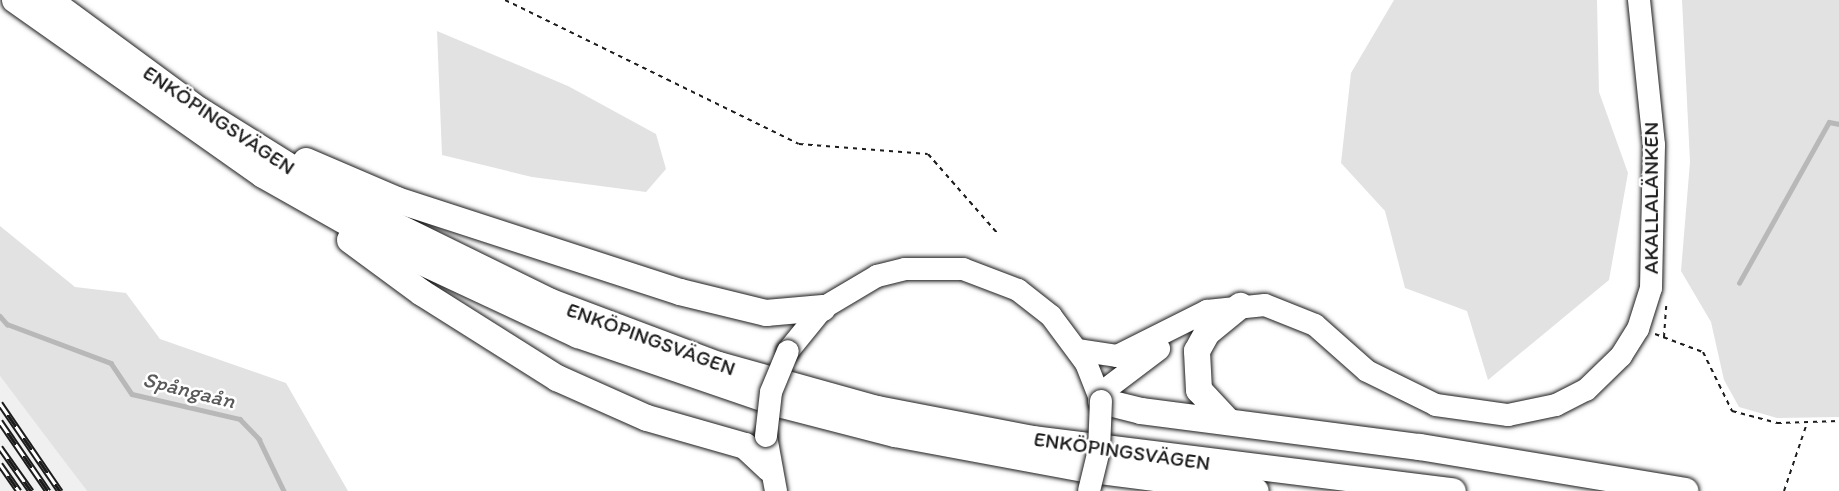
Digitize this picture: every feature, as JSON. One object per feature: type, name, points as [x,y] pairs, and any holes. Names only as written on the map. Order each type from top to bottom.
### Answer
[{"type":"highway","name":"ENKÖPINGSVÄGEN","points":[[15,0],[263,175],[486,295],[645,361],[770,402],[995,454],[1256,491]]},
{"type":"highway","name":"ENKÖPINGSVÄGEN","points":[[49,0],[199,110],[343,200],[448,254],[551,302],[719,365],[877,409],[1033,439],[1329,479],[1453,491]]},
{"type":"highway","points":[[199,110],[397,200],[538,248],[744,309],[790,315],[823,308]]},
{"type":"highway","points":[[263,175],[422,293],[557,378],[647,418],[745,446],[773,480]]},
{"type":"highway","points":[[1227,420],[1199,390],[1197,351],[1207,333],[1240,306]]},
{"type":"highway","points":[[1101,397],[1140,411],[1227,420],[1684,491]]},
{"type":"main road","name":"AKALLALÄNKEN","points":[[1077,350],[1117,356],[1206,311],[1240,306],[1288,310],[1315,325],[1374,375],[1436,405],[1508,415],[1556,405],[1586,390],[1633,338],[1651,288],[1654,145],[1639,0]]},
{"type":"main road","points":[[773,480],[766,435],[771,392],[788,351],[823,308],[877,276],[905,269],[963,269],[991,277],[1035,302],[1077,350],[1101,397],[1099,450],[1089,491]]},
{"type":"main road","points":[[1101,397],[1176,337],[1240,306]]},
{"type":"path","points":[[505,0],[799,144],[928,154],[998,234]]},
{"type":"path","points":[[1664,337],[1703,351],[1732,411],[1758,421],[1839,421]]},
{"type":"path","points":[[1784,491],[1808,422]]},
{"type":"shaded area","points":[[1394,0],[1597,0],[1599,92],[1628,173],[1609,280],[1488,380],[1467,311],[1405,288],[1385,211],[1341,163],[1351,73]]},
{"type":"shaded area","points":[[1682,0],[1839,0],[1839,417],[1777,418],[1739,407],[1724,380],[1711,322],[1681,271],[1690,162]]},
{"type":"shaded area","points":[[437,31],[568,86],[656,134],[666,169],[646,192],[532,177],[442,155]]},
{"type":"shaded area","points":[[0,226],[75,287],[126,293],[160,339],[286,383],[348,491],[87,491],[0,376]]},
{"type":"shaded area","points":[[0,376],[51,442],[87,491],[0,491]]},
{"type":"waterway","points":[[1739,283],[1829,122],[1839,124]]},
{"type":"waterway","name":"Spångaån","points":[[0,316],[7,324],[111,363],[132,394],[240,419],[259,439],[284,491]]},
{"type":"railway","points":[[0,403],[60,491]]},
{"type":"railway","points":[[0,421],[48,491]]},
{"type":"railway","points":[[0,447],[31,491]]},
{"type":"railway","points":[[0,464],[19,491]]}]
